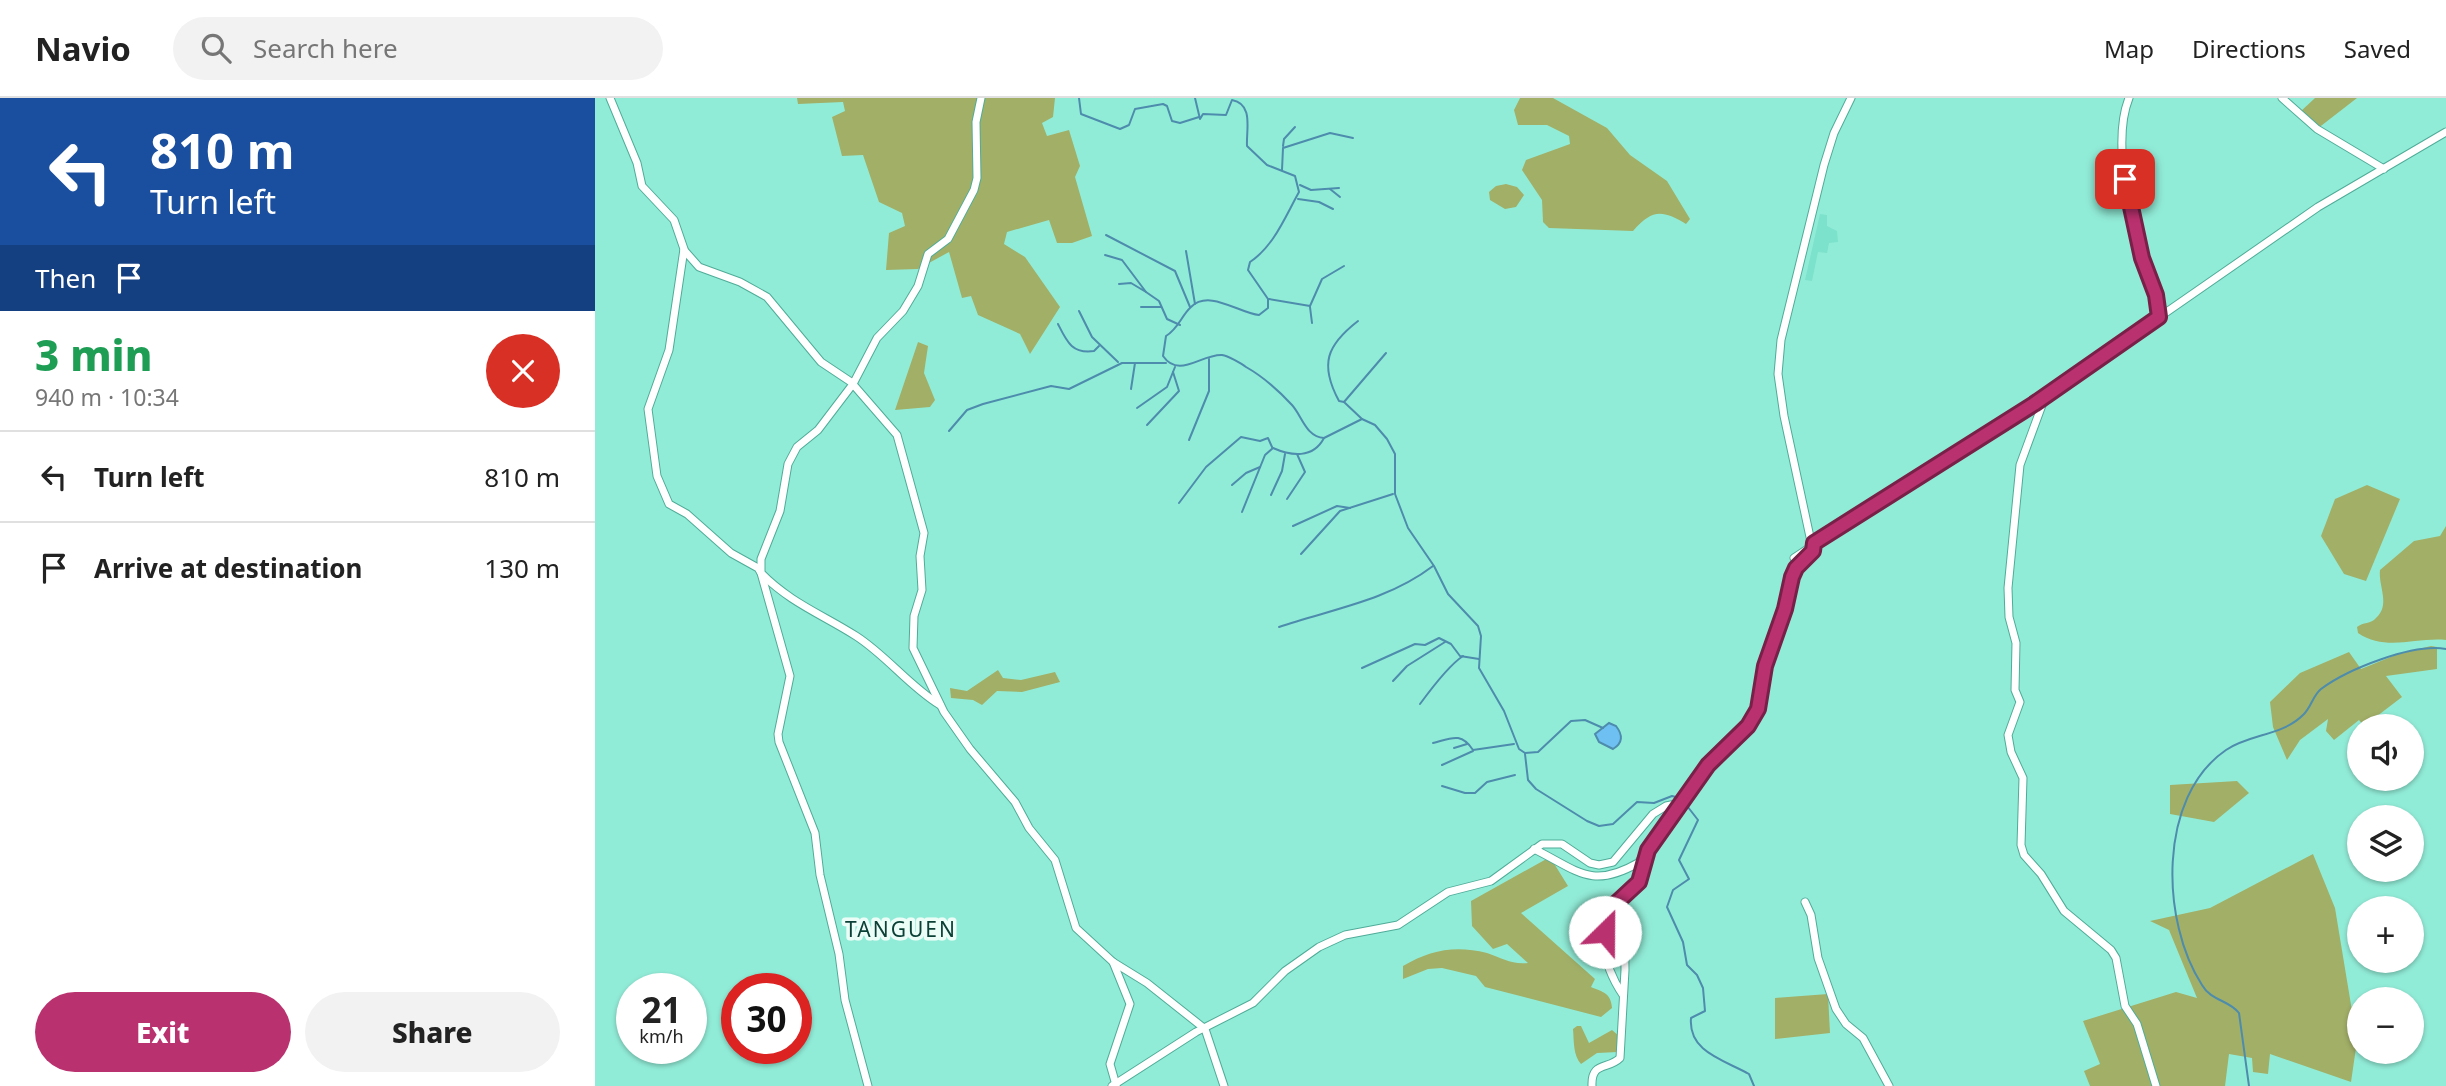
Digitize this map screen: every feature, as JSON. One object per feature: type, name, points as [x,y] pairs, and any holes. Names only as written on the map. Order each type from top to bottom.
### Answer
[{"type":"street","points":[[610,98],[634,153],[642,186],[674,220],[684,249],[699,267],[740,282],[767,297],[821,362],[853,384],[886,419],[904,455],[924,533],[921,556],[922,590],[914,616],[913,648],[941,706],[970,749],[1015,802],[1029,828],[1055,860],[1076,928],[1113,962],[1147,983],[1204,1028],[1224,1086]]},
{"type":"street","points":[[868,1086],[845,1000],[839,954],[820,875],[815,833],[779,742],[778,734],[790,676],[761,573],[761,559],[780,511],[792,455],[818,430],[853,384],[877,338],[903,310],[918,286],[928,254],[948,239],[974,190],[977,178],[976,122],[981,98]]},
{"type":"street","points":[[1534,849],[1590,878],[1627,870],[1638,863],[1708,765],[1748,726],[1758,709],[1765,666],[1783,618],[1792,577],[1796,568],[1813,551],[1814,543],[1784,416],[1779,362],[1781,340],[1824,165],[1834,134],[1851,98]]},
{"type":"street","points":[[2129,98],[2122,141],[2125,179],[2142,258],[2156,295],[2159,317]]},
{"type":"street","points":[[2282,98],[2317,129],[2384,169]]},
{"type":"street","points":[[1794,558],[2045,396],[2318,207],[2446,132]]},
{"type":"street","points":[[684,249],[669,350],[648,409],[657,476],[669,504],[687,514],[731,553],[758,568],[794,601],[857,636],[922,695],[941,706]]},
{"type":"street","points":[[2045,396],[2020,465],[2008,588],[2009,617],[2016,643],[2015,690],[2020,702],[2009,727],[2008,744],[2023,778],[2021,845],[2024,855],[2041,874],[2064,911],[2111,950],[2125,1006],[2137,1024],[2156,1086]]},
{"type":"street","points":[[1113,962],[1130,1004],[1110,1064],[1115,1085],[1204,1028],[1253,1003],[1285,971],[1319,947],[1345,935],[1398,925],[1448,892],[1491,881],[1534,849],[1550,842],[1562,844],[1590,863],[1606,864],[1618,858],[1653,814],[1665,806],[1681,803]]},
{"type":"street","points":[[1623,995],[1613,980],[1603,947],[1607,916],[1639,882],[1648,850]]},
{"type":"street","points":[[1592,1086],[1594,1071],[1599,1066],[1616,1063],[1621,1058],[1622,913],[1627,895]]},
{"type":"street","points":[[1805,902],[1811,915],[1818,958],[1836,1009],[1846,1024],[1863,1038],[1889,1086]]},
{"type":"shaded area","points":[[797,98],[1055,98],[1053,117],[1042,123],[1047,136],[1069,130],[1080,166],[1075,177],[1092,236],[1072,243],[1057,243],[1049,220],[1007,232],[1004,244],[1025,257],[1060,307],[1030,354],[1020,334],[978,315],[971,296],[962,298],[949,252],[918,269],[886,270],[889,233],[905,226],[902,213],[879,202],[863,155],[842,156],[832,117],[845,111],[843,102],[798,104]]},
{"type":"shaded area","points":[[1520,98],[1553,98],[1607,128],[1630,155],[1667,181],[1690,219],[1686,224],[1670,216],[1657,214],[1646,219],[1633,231],[1549,228],[1543,222],[1542,200],[1522,170],[1526,160],[1570,144],[1569,136],[1547,125],[1518,125],[1514,110]]},
{"type":"shaded area","points":[[2315,98],[2357,98],[2317,129],[2299,113]]},
{"type":"shaded area","points":[[1506,184],[1517,187],[1524,195],[1516,207],[1505,209],[1490,200],[1489,192],[1496,186]]},
{"type":"shaded area","points":[[1820,214],[1827,215],[1827,226],[1837,231],[1838,242],[1829,243],[1827,253],[1818,252],[1812,281],[1805,280]]},
{"type":"shaded area","points":[[918,342],[928,346],[924,373],[935,400],[930,407],[895,410]]},
{"type":"shaded area","points":[[2367,485],[2400,499],[2366,581],[2344,574],[2321,536],[2335,499]]},
{"type":"shaded area","points":[[2446,526],[2446,640],[2390,643],[2369,639],[2358,633],[2357,627],[2374,620],[2383,607],[2380,570],[2414,541],[2440,536]]},
{"type":"shaded area","points":[[2437,647],[2437,669],[2386,676],[2402,697],[2380,714],[2347,714],[2347,730],[2334,740],[2326,731],[2328,719],[2300,740],[2287,760],[2273,727],[2270,702],[2300,673],[2349,652],[2361,669],[2398,654]]},
{"type":"shaded area","points":[[998,670],[1003,678],[1021,680],[1055,672],[1060,682],[1022,692],[997,691],[982,705],[973,700],[951,698],[950,688],[967,691]]},
{"type":"shaded area","points":[[2237,781],[2249,793],[2214,822],[2170,814],[2170,785]]},
{"type":"shaded area","points":[[2313,854],[2335,908],[2348,987],[2347,1064],[2354,1064],[2351,1082],[2270,1054],[2268,1074],[2253,1072],[2252,1058],[2229,1054],[2225,1086],[2090,1086],[2084,1071],[2100,1064],[2083,1021],[2176,992],[2197,998],[2169,930],[2150,921],[2210,908]]},
{"type":"shaded area","points":[[1550,857],[1568,886],[1521,913],[1595,979],[1591,987],[1608,996],[1612,1008],[1601,1017],[1485,987],[1476,976],[1442,968],[1428,969],[1403,979],[1403,966],[1443,950],[1464,949],[1487,953],[1512,962],[1528,963],[1507,944],[1493,949],[1472,926],[1471,901]]},
{"type":"shaded area","points":[[1828,994],[1830,1033],[1775,1039],[1775,998]]},
{"type":"shaded area","points":[[1581,1026],[1589,1043],[1612,1030],[1619,1036],[1618,1052],[1597,1053],[1581,1064],[1574,1043],[1573,1029]]},
{"type":"water","points":[[1609,723],[1616,726],[1621,736],[1619,744],[1613,749],[1599,742],[1595,734]]},
{"type":"waterway","points":[[1079,98],[1081,114],[1120,129],[1129,125],[1135,109],[1163,104],[1167,106],[1172,121],[1180,123],[1199,117]]},
{"type":"waterway","points":[[1195,98],[1200,119],[1203,114],[1226,115],[1232,100],[1239,102],[1246,112],[1247,146],[1267,165],[1295,176],[1299,192],[1266,248],[1250,262],[1248,270],[1268,299],[1268,308],[1259,315],[1215,301],[1198,302],[1166,336],[1163,356],[1169,363],[1183,366],[1222,355],[1234,360],[1276,389],[1292,405],[1309,430],[1318,437],[1324,438],[1362,419],[1375,425],[1395,454],[1395,494],[1408,528],[1434,566],[1448,594],[1478,626],[1481,636],[1479,668],[1504,711],[1519,749],[1525,753],[1538,752],[1571,721],[1585,720],[1603,728]]},
{"type":"waterway","points":[[1283,146],[1284,139],[1295,127]]},
{"type":"waterway","points":[[1282,170],[1283,148],[1330,133],[1353,138]]},
{"type":"waterway","points":[[1300,185],[1311,190],[1339,188]]},
{"type":"waterway","points":[[1330,189],[1340,197]]},
{"type":"waterway","points":[[1298,199],[1319,202],[1333,209]]},
{"type":"waterway","points":[[1106,235],[1175,271],[1190,307]]},
{"type":"waterway","points":[[1186,251],[1195,304]]},
{"type":"waterway","points":[[1105,255],[1122,260],[1146,292],[1159,301],[1167,319],[1180,325]]},
{"type":"waterway","points":[[1269,299],[1310,306],[1322,279],[1344,266]]},
{"type":"waterway","points":[[1119,284],[1131,283],[1146,292]]},
{"type":"waterway","points":[[1141,307],[1161,307]]},
{"type":"waterway","points":[[1310,307],[1312,323]]},
{"type":"waterway","points":[[1079,311],[1092,337],[1118,362]]},
{"type":"waterway","points":[[1344,402],[1339,401],[1329,376],[1329,356],[1339,338],[1358,321]]},
{"type":"waterway","points":[[1058,324],[1075,349],[1094,351],[1099,346]]},
{"type":"waterway","points":[[1362,419],[1344,402],[1386,353]]},
{"type":"waterway","points":[[1189,440],[1209,391],[1209,359]]},
{"type":"waterway","points":[[949,431],[967,410],[983,404],[1051,386],[1069,389],[1122,363],[1166,363]]},
{"type":"waterway","points":[[1131,389],[1135,363]]},
{"type":"waterway","points":[[1137,408],[1167,387],[1175,367]]},
{"type":"waterway","points":[[1147,425],[1179,391],[1173,372]]},
{"type":"waterway","points":[[1179,503],[1206,467],[1241,437],[1260,441],[1268,438],[1272,447]]},
{"type":"waterway","points":[[1242,512],[1265,455],[1273,448],[1287,453],[1308,453],[1324,438]]},
{"type":"waterway","points":[[1271,495],[1282,471],[1285,454]]},
{"type":"waterway","points":[[1287,499],[1305,472],[1297,454]]},
{"type":"waterway","points":[[1232,485],[1246,473],[1260,467]]},
{"type":"waterway","points":[[1301,554],[1340,511],[1393,494]]},
{"type":"waterway","points":[[1293,526],[1337,506],[1350,508]]},
{"type":"waterway","points":[[1279,627],[1378,596],[1433,566]]},
{"type":"waterway","points":[[1362,668],[1415,644],[1425,645],[1439,638],[1451,644],[1460,656],[1479,659]]},
{"type":"waterway","points":[[1393,681],[1407,666],[1445,642]]},
{"type":"waterway","points":[[2249,1086],[2239,1013],[2210,994],[2202,985],[2188,959],[2179,928],[2173,895],[2173,861],[2177,828],[2187,798],[2203,771],[2226,750],[2295,722],[2306,712],[2318,692],[2333,681],[2381,659],[2416,650],[2446,649]]},
{"type":"waterway","points":[[1420,704],[1434,685],[1463,656]]},
{"type":"waterway","points":[[1433,743],[1456,738],[1469,744],[1473,750],[1514,744]]},
{"type":"waterway","points":[[1454,748],[1467,744]]},
{"type":"waterway","points":[[1442,765],[1473,751]]},
{"type":"waterway","points":[[1525,754],[1528,780],[1536,789],[1599,826],[1613,824],[1637,802],[1654,803],[1672,796],[1680,798]]},
{"type":"waterway","points":[[1442,786],[1475,793],[1487,782],[1515,775]]},
{"type":"waterway","points":[[1684,802],[1698,820],[1679,860],[1689,879],[1673,890],[1667,907],[1683,942],[1687,965],[1697,975],[1703,988],[1705,1011],[1691,1018],[1692,1030],[1701,1047],[1749,1074],[1754,1086]]},
{"type":"district","name":"TANGUEN","points":[[901,929]]},
{"type":"route","points":[[1605,932],[1611,908],[1639,882],[1648,850],[1708,765],[1748,726],[1758,709],[1765,666],[1780,627],[1792,577],[1796,568],[1813,551],[1814,543],[1960,448],[2034,404],[2159,317],[2159,307],[2142,258],[2125,179]]}]
